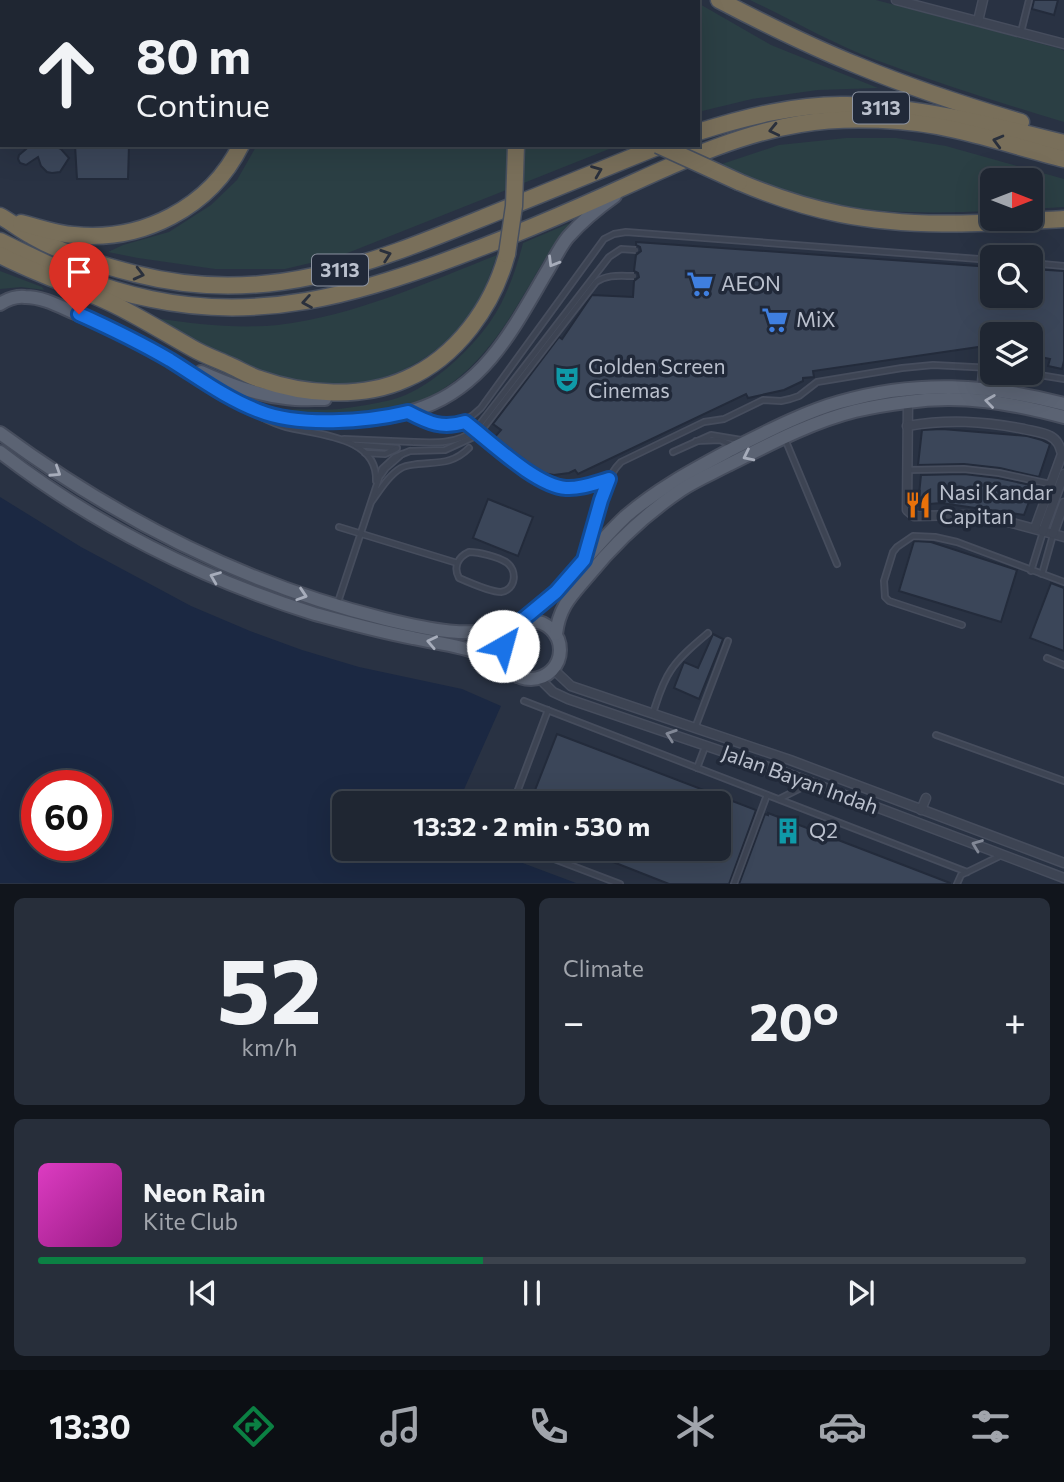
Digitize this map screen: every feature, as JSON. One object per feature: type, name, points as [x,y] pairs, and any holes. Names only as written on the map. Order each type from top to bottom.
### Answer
[{"type":"highway","points":[[719,0],[858,66],[945,98],[1064,136]]},
{"type":"highway","name":"3113","points":[[700,131],[775,112],[847,104],[984,123],[1064,143]]},
{"type":"highway","name":"3113","points":[[0,241],[85,281],[152,299],[180,304],[231,307],[291,304],[357,290],[416,272],[489,245],[710,150],[751,135],[801,124],[827,121],[890,121],[954,130],[1064,159]]},
{"type":"highway","points":[[4,218],[72,235],[120,234],[147,228],[173,216],[201,196],[225,171],[240,147]]},
{"type":"highway","points":[[0,256],[105,300],[194,349],[258,379],[307,391],[369,390],[398,382],[426,368],[467,331],[490,298],[507,254],[514,206],[516,147]]},
{"type":"highway","name":"3113","points":[[4,218],[51,246],[137,274],[201,285],[270,284],[333,272],[405,248],[655,147]]},
{"type":"highway","points":[[664,147],[739,183],[796,204],[843,215],[914,222],[980,224]]},
{"type":"highway","points":[[1043,220],[1064,219]]},
{"type":"highway","points":[[1043,228],[1064,228]]},
{"type":"main road","points":[[0,303],[24,296],[49,302],[96,322],[168,359],[238,401],[269,414],[309,420],[385,417],[424,407],[463,385],[480,371],[496,354],[511,331],[566,239],[592,212],[636,182]]},
{"type":"main road","points":[[168,359],[239,388],[287,398],[332,399],[354,396],[398,382]]},
{"type":"main road","points":[[517,676],[505,663],[503,655],[505,638],[510,630],[556,592],[627,515],[681,476],[742,444],[837,403],[885,391],[927,387],[1006,391],[1062,415]]},
{"type":"main road","points":[[556,634],[560,614],[566,603],[608,552],[650,514],[684,488],[827,420],[854,411],[943,398],[1011,404],[1062,415]]},
{"type":"main road","points":[[0,433],[106,503],[170,540],[252,577],[337,606],[432,630],[486,631],[525,622],[542,623],[556,634],[560,652],[558,661],[547,675],[531,679],[517,676],[490,658],[468,650],[384,632],[279,602],[207,574],[151,547],[66,499],[0,452]]},
{"type":"street","points":[[896,0],[1064,44]]},
{"type":"street","points":[[978,21],[983,0]]},
{"type":"street","points":[[908,401],[908,510],[914,516],[990,517],[1064,537]]},
{"type":"street","points":[[907,426],[968,421],[996,423],[1052,437],[1060,445],[1062,454],[1050,484],[1039,530]]},
{"type":"street","points":[[1039,530],[1064,474]]},
{"type":"street","points":[[1053,534],[1064,503]]},
{"type":"street","name":"Jalan Bayan Indah","points":[[553,669],[571,686],[790,760],[1064,863]]},
{"type":"street","name":"Jalan Bayan Indah","points":[[539,678],[553,692],[568,699],[812,783],[1064,878]]},
{"type":"street","points":[[921,810],[926,798]]},
{"type":"lane","points":[[934,10],[936,0]]},
{"type":"lane","points":[[1021,33],[1029,0]]},
{"type":"lane","points":[[408,412],[439,425],[465,422],[481,408],[604,239],[614,234],[626,232],[980,259]]},
{"type":"lane","points":[[238,401],[262,418],[285,427],[339,438],[449,442],[476,429],[609,257],[621,249],[636,250]]},
{"type":"lane","points":[[1043,264],[1064,266]]},
{"type":"lane","points":[[337,606],[375,485],[385,465],[403,453],[445,450],[478,435],[596,282],[611,276],[634,276]]},
{"type":"lane","points":[[584,560],[601,500],[609,479],[621,461],[704,422],[723,419],[762,400],[781,401],[799,396],[817,382],[933,365],[980,367]]},
{"type":"lane","points":[[1043,376],[1063,379]]},
{"type":"lane","points":[[465,422],[537,479],[553,486],[580,488],[609,479]]},
{"type":"lane","points":[[673,452],[706,436],[716,435],[742,444]]},
{"type":"lane","points":[[339,438],[365,453],[373,462],[375,485]]},
{"type":"lane","points":[[785,439],[836,564]]},
{"type":"lane","points":[[695,441],[720,440],[742,444]]},
{"type":"lane","points":[[365,453],[385,454],[405,442]]},
{"type":"lane","points":[[353,445],[397,448]]},
{"type":"lane","points":[[369,505],[383,485],[401,468],[453,460],[469,448]]},
{"type":"lane","points":[[907,470],[964,468],[1050,484]]},
{"type":"lane","points":[[339,527],[457,563]]},
{"type":"lane","points":[[1031,571],[1039,530]]},
{"type":"lane","points":[[1042,574],[1053,534]]},
{"type":"lane","points":[[962,625],[889,601],[886,597],[884,581],[893,552],[913,536],[957,542],[1064,582]]},
{"type":"lane","points":[[477,552],[507,562],[513,570],[514,582],[510,588],[501,592],[462,580],[456,575],[457,563],[464,554],[477,552]]},
{"type":"lane","points":[[653,714],[670,670],[708,633]]},
{"type":"lane","points":[[695,728],[728,642]]},
{"type":"lane","points":[[1047,658],[1064,665]]},
{"type":"lane","points":[[524,701],[967,872]]},
{"type":"lane","points":[[518,791],[548,710]]},
{"type":"lane","points":[[936,736],[1064,781]]},
{"type":"lane","points":[[696,768],[705,747]]},
{"type":"lane","points":[[779,799],[812,783]]},
{"type":"lane","points":[[734,884],[767,795]]},
{"type":"lane","points":[[957,884],[961,874],[1003,855]]},
{"type":"lane","points":[[560,861],[620,884]]},
{"type":"lane","points":[[730,874],[736,876]]},
{"type":"green space","points":[[750,0],[876,0],[1061,49],[1064,51],[1064,122],[922,77],[860,54]]},
{"type":"green space","points":[[700,4],[771,45],[878,88],[818,90],[752,99],[700,112]]},
{"type":"green space","points":[[846,138],[896,138],[946,146],[1025,168],[980,168],[980,211],[917,212],[860,209],[824,203],[758,185],[710,168],[779,145]]},
{"type":"green space","points":[[256,147],[609,149],[340,256],[285,269],[215,269],[108,252],[169,232],[211,205],[237,180]]},
{"type":"green space","points":[[1043,173],[1064,179],[1064,207],[1043,208]]},
{"type":"green space","points":[[570,223],[488,348],[457,379],[438,392],[417,403],[387,411],[333,413],[286,410],[332,410],[378,403],[418,389],[459,357],[490,322],[510,284],[523,243]]},
{"type":"green space","points":[[497,255],[476,304],[457,330],[435,351],[384,377],[355,383],[326,385],[295,382],[265,374],[222,356],[155,318],[232,326],[278,325],[306,321],[389,297]]},
{"type":"green space","points":[[0,271],[44,290],[21,287],[0,289]]},
{"type":"water","points":[[0,497],[81,547],[191,606],[250,631],[359,667],[462,689],[501,706],[463,791],[332,791],[332,861],[517,861],[576,883],[0,883]]},
{"type":"building","points":[[1034,0],[1058,0],[1054,15],[1032,9]]},
{"type":"building","points":[[24,147],[57,147],[69,158],[60,172],[47,172],[38,157],[26,165],[20,163],[19,155],[26,149]]},
{"type":"building","points":[[75,147],[129,147],[128,179],[77,179]]},
{"type":"building","points":[[636,242],[980,266],[980,308],[1043,308],[1043,270],[1064,271],[1062,369],[1048,366],[1050,359],[1043,358],[1043,322],[980,322],[980,347],[813,371],[814,377],[803,378],[803,381],[784,390],[748,398],[746,394],[578,474],[575,470],[554,475],[537,472],[493,439],[501,430],[493,424],[559,337],[562,339],[592,295],[633,297],[634,281],[639,277],[634,271],[636,255],[641,251]]},
{"type":"building","points":[[942,429],[1027,436],[1050,444],[1039,477],[1000,468],[964,464],[918,465],[922,430]]},
{"type":"building","points":[[964,474],[1035,486],[1024,515],[941,503],[918,505],[921,475]]},
{"type":"building","points":[[488,499],[533,517],[518,556],[473,538]]},
{"type":"building","points":[[914,541],[931,542],[1017,570],[1001,622],[899,591]]},
{"type":"building","points":[[1051,583],[1064,588],[1064,651],[1030,638]]},
{"type":"building","points":[[713,634],[723,639],[699,699],[674,688],[684,662],[698,668]]},
{"type":"building","points":[[557,734],[706,791],[535,791]]},
{"type":"building","points":[[731,800],[756,810],[729,884],[669,884],[611,861],[731,861]]},
{"type":"building","name":"Q2","points":[[765,814],[950,884],[739,884]]},
{"type":"place","name":"AEON","points":[[700,284]]},
{"type":"place","name":"MiX","points":[[775,320]]},
{"type":"place","name":"Golden Screen Cinemas","points":[[567,379]]},
{"type":"place","name":"Nasi Kandar Capitan","points":[[918,505]]},
{"type":"place","name":"Q2","points":[[788,831]]},
{"type":"route","points":[[79,314],[168,359],[226,395],[259,411],[293,419],[336,421],[385,417],[408,412],[439,425],[465,422],[537,479],[553,486],[580,488],[609,479],[584,560],[556,592],[510,630],[503,646]]}]
